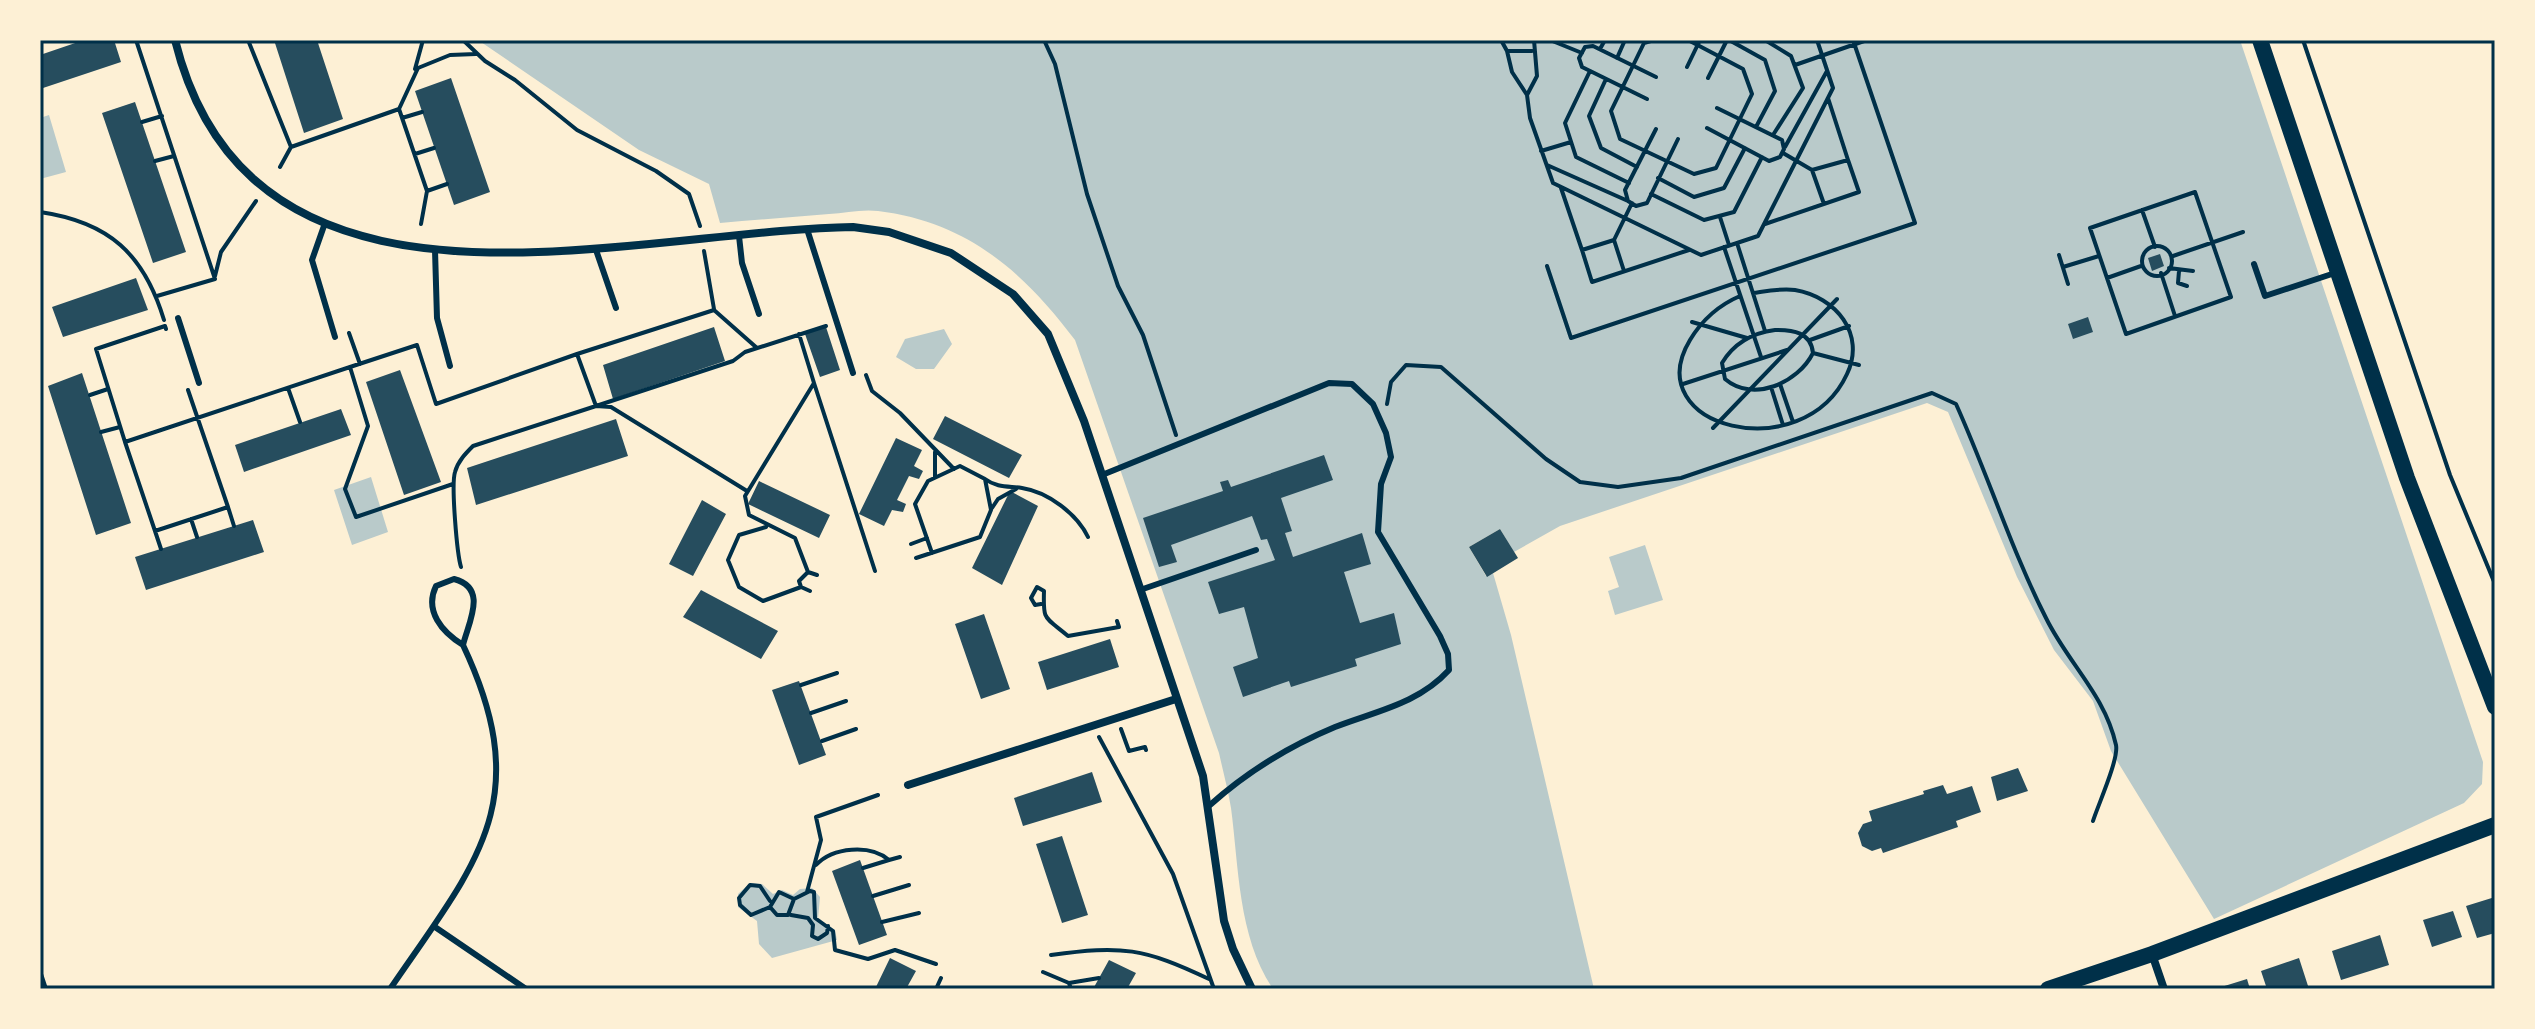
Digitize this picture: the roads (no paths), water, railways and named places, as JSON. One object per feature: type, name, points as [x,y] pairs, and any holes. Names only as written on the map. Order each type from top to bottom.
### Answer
[{"type":"main road","points":[[2260,40],[2407,478],[2495,707]]},
{"type":"main road","points":[[2048,989],[2152,954],[2495,825]]},
{"type":"street","points":[[175,40],[191,89],[211,126],[235,157],[284,202],[325,223],[387,243],[435,250],[521,254],[853,227],[924,241],[961,258],[1013,294],[1048,334],[1063,364],[1102,475],[1210,805],[1224,921],[1252,989]]},
{"type":"street","points":[[908,785],[1176,699]]},
{"type":"street","points":[[2152,954],[2164,989]]},
{"type":"lane","points":[[325,223],[312,260],[335,337]]},
{"type":"lane","points":[[807,229],[853,373]]},
{"type":"lane","points":[[739,236],[742,263],[759,314]]},
{"type":"lane","points":[[435,250],[437,318],[450,366]]},
{"type":"lane","points":[[596,250],[616,308]]},
{"type":"lane","points":[[2254,264],[2265,296],[2338,272]]},
{"type":"lane","points":[[178,318],[199,383]]},
{"type":"lane","points":[[1102,475],[1329,383],[1352,384],[1373,404],[1383,426],[1391,457],[1381,484],[1378,532],[1440,636],[1448,654],[1449,670],[1420,697],[1335,727],[1248,772],[1210,805]]},
{"type":"lane","points":[[1140,590],[1256,550]]},
{"type":"lane","points":[[390,989],[435,927],[476,860],[494,801],[494,725],[485,691],[463,645],[450,637],[436,618],[430,597],[436,586],[444,581],[463,581],[471,587],[475,606],[463,645]]},
{"type":"lane","points":[[435,927],[526,989]]}]
